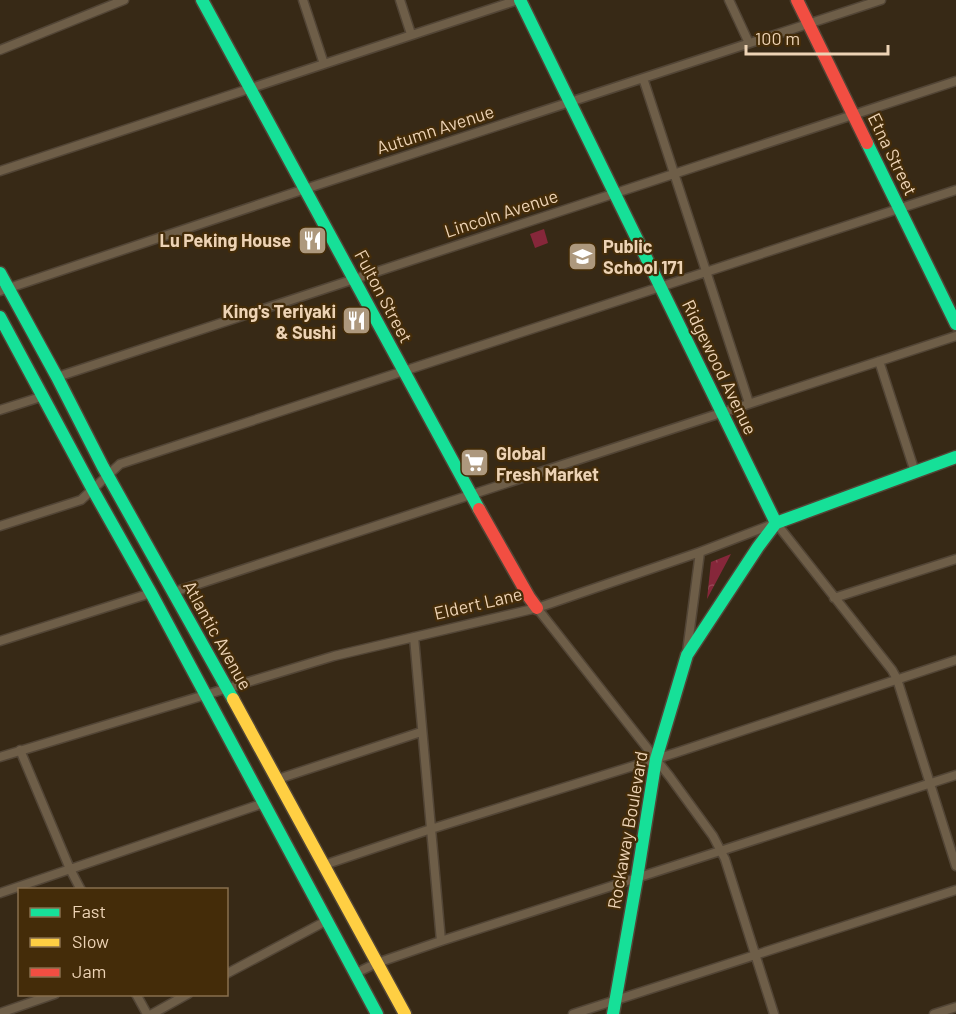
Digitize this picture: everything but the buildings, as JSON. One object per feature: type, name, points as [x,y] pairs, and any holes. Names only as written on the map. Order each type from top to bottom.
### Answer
[{"type":"main road","name":"Fulton Street","points":[[202,0],[471,495],[537,608]]},
{"type":"main road","name":"Ridgewood Avenue","points":[[519,0],[776,523]]},
{"type":"main road","name":"Etna Street","points":[[797,0],[956,324]]},
{"type":"main road","name":"Atlantic Avenue","points":[[0,273],[4,290],[57,377],[108,476],[278,779],[377,963],[400,1012]]},
{"type":"main road","points":[[0,317],[377,1014]]},
{"type":"main road","name":"Eldert Lane","points":[[776,523],[956,457]]},
{"type":"main road","name":"Rockaway Boulevard","points":[[613,1014],[656,759],[687,655],[776,523]]},
{"type":"street","points":[[0,50],[124,0]]},
{"type":"street","points":[[303,0],[324,64]]},
{"type":"street","points":[[400,0],[411,34]]},
{"type":"street","points":[[0,171],[519,0]]},
{"type":"street","points":[[729,0],[749,43]]},
{"type":"street","name":"Autumn Avenue","points":[[4,290],[881,0]]},
{"type":"street","points":[[643,78],[749,403]]},
{"type":"street","name":"Lincoln Avenue","points":[[57,377],[956,81]]},
{"type":"street","points":[[0,526],[81,500],[120,464],[956,190]]},
{"type":"street","points":[[174,592],[956,336]]},
{"type":"street","points":[[879,361],[915,472]]},
{"type":"street","points":[[0,410],[44,396]]},
{"type":"street","points":[[776,523],[897,679],[956,866]]},
{"type":"street","name":"Eldert Lane","points":[[0,756],[334,656],[537,608],[700,552],[776,523]]},
{"type":"street","name":"Rockaway Boulevard","points":[[687,655],[700,552]]},
{"type":"street","points":[[834,598],[956,559]]},
{"type":"street","points":[[0,641],[151,593]]},
{"type":"street","points":[[537,608],[656,759],[713,836],[721,851],[774,1014]]},
{"type":"street","points":[[414,637],[441,941]]},
{"type":"street","points":[[324,865],[956,660]]},
{"type":"street","points":[[278,779],[422,732]]},
{"type":"street","points":[[20,750],[80,888]]},
{"type":"street","points":[[356,974],[377,963],[441,941],[956,775]]},
{"type":"street","points":[[0,893],[264,803]]},
{"type":"street","points":[[573,1014],[956,890]]},
{"type":"street","points":[[228,973],[326,921]]},
{"type":"street","points":[[0,1013],[49,996]]},
{"type":"street","points":[[137,996],[147,1014]]},
{"type":"street","points":[[152,1014],[184,996]]},
{"type":"street","points":[[934,1014],[956,1007]]},
{"type":"green space","points":[[544,229],[548,243],[535,248],[530,234]]},
{"type":"green space","points":[[731,554],[707,599],[711,562]]},
{"type":"traffic: fast","points":[[202,0],[479,509]]},
{"type":"traffic: fast","points":[[520,0],[776,523]]},
{"type":"traffic: fast","points":[[867,143],[956,324]]},
{"type":"traffic: fast","points":[[0,273],[103,467],[233,699]]},
{"type":"traffic: fast","points":[[0,317],[377,1014]]},
{"type":"traffic: fast","points":[[776,523],[956,457]]},
{"type":"traffic: fast","points":[[613,1014],[656,759],[687,655],[776,523]]},
{"type":"traffic: slow","points":[[233,699],[405,1014]]},
{"type":"traffic: jam","points":[[797,0],[867,143]]},
{"type":"traffic: jam","points":[[479,509],[537,608]]},
{"type":"place","name":"Lu Peking House","points":[[312,240]]},
{"type":"place","name":"Public School 171","points":[[582,256]]},
{"type":"place","name":"King's Teriyaki & Sushi","points":[[357,321]]},
{"type":"place","name":"Global Fresh Market","points":[[475,463]]}]
